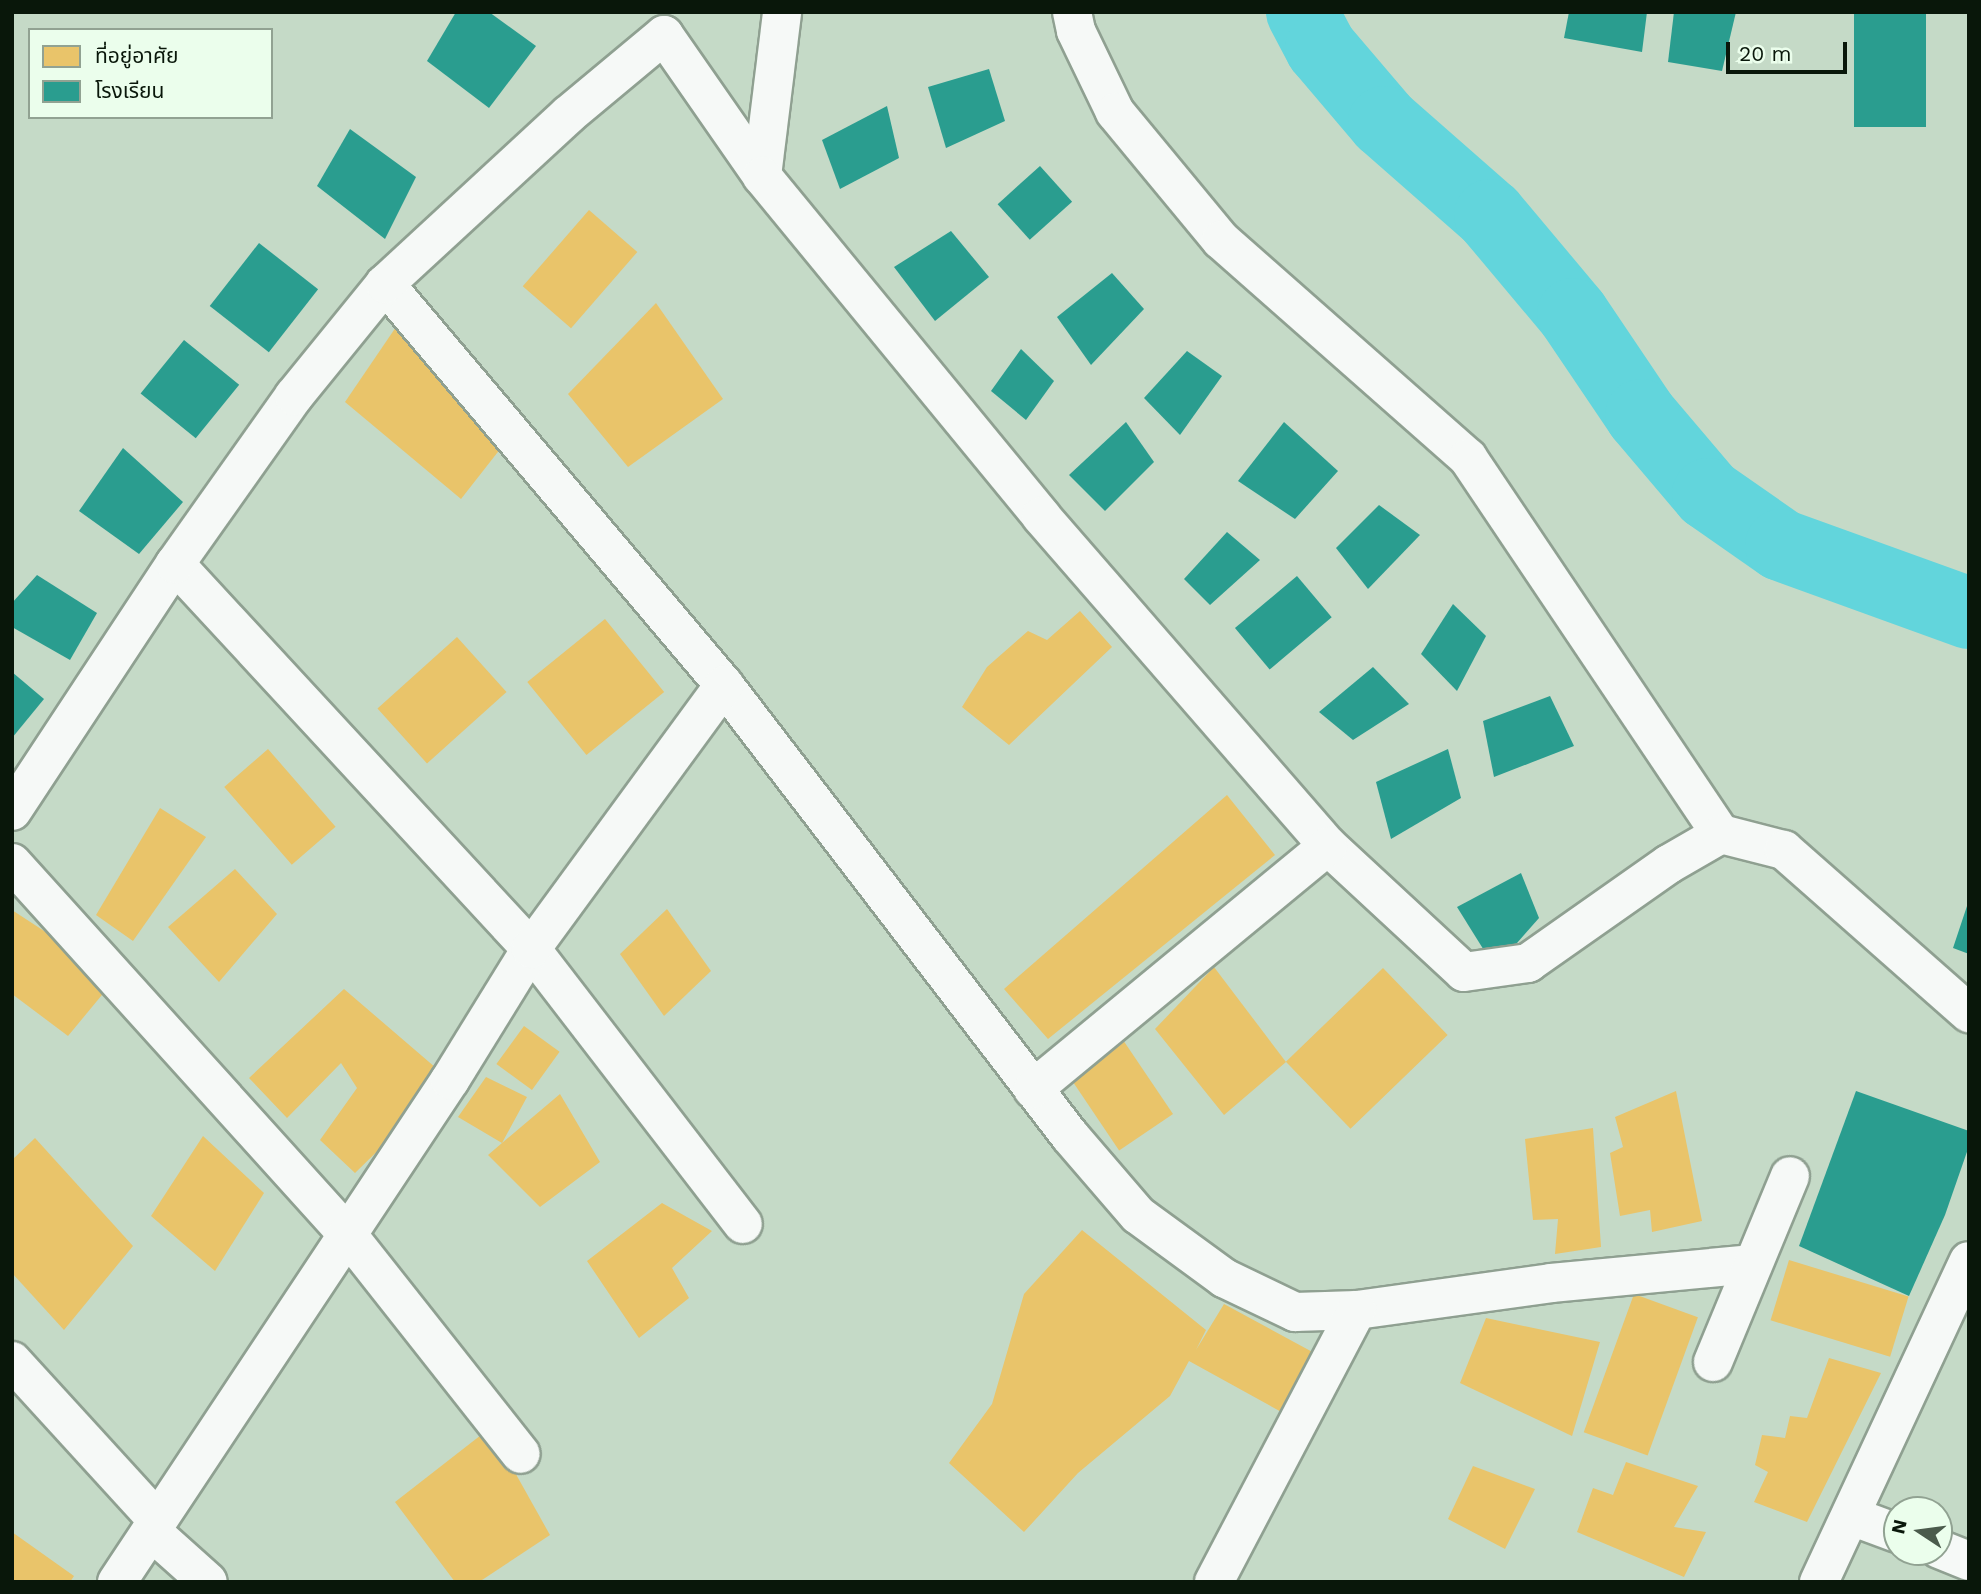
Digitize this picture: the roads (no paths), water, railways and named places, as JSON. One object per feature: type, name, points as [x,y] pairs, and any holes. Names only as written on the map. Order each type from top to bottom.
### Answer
[{"type":"street","points":[[762,176],[782,12]]},
{"type":"street","points":[[1072,12],[1076,31],[1115,112],[1221,240],[1468,458],[1721,834],[1784,850],[1969,1013]]},
{"type":"street","points":[[12,811],[175,564],[294,396],[385,284],[568,114],[658,24],[762,176],[1041,516],[1328,846],[1464,972],[1528,963],[1669,863],[1721,834]]},
{"type":"street","points":[[385,284],[724,685],[1033,1089],[1138,1215],[1224,1278],[1295,1311],[1357,1310],[1551,1283],[1753,1264]]},
{"type":"street","points":[[175,564],[531,949],[743,1224]]},
{"type":"street","points":[[117,1582],[531,949],[724,685]]},
{"type":"street","points":[[1033,1089],[1328,846]]},
{"type":"street","points":[[12,863],[347,1234],[521,1454]]},
{"type":"street","points":[[1713,1362],[1790,1176]]},
{"type":"street","points":[[1819,1582],[1969,1261]]},
{"type":"street","points":[[1214,1582],[1357,1310]]},
{"type":"street","points":[[12,1361],[154,1526],[208,1582]]},
{"type":"street","points":[[1851,1516],[1883,1529]]},
{"type":"waterway","points":[[1302,12],[1321,48],[1384,122],[1490,215],[1573,314],[1641,415],[1708,494],[1781,545],[1969,613]]}]
